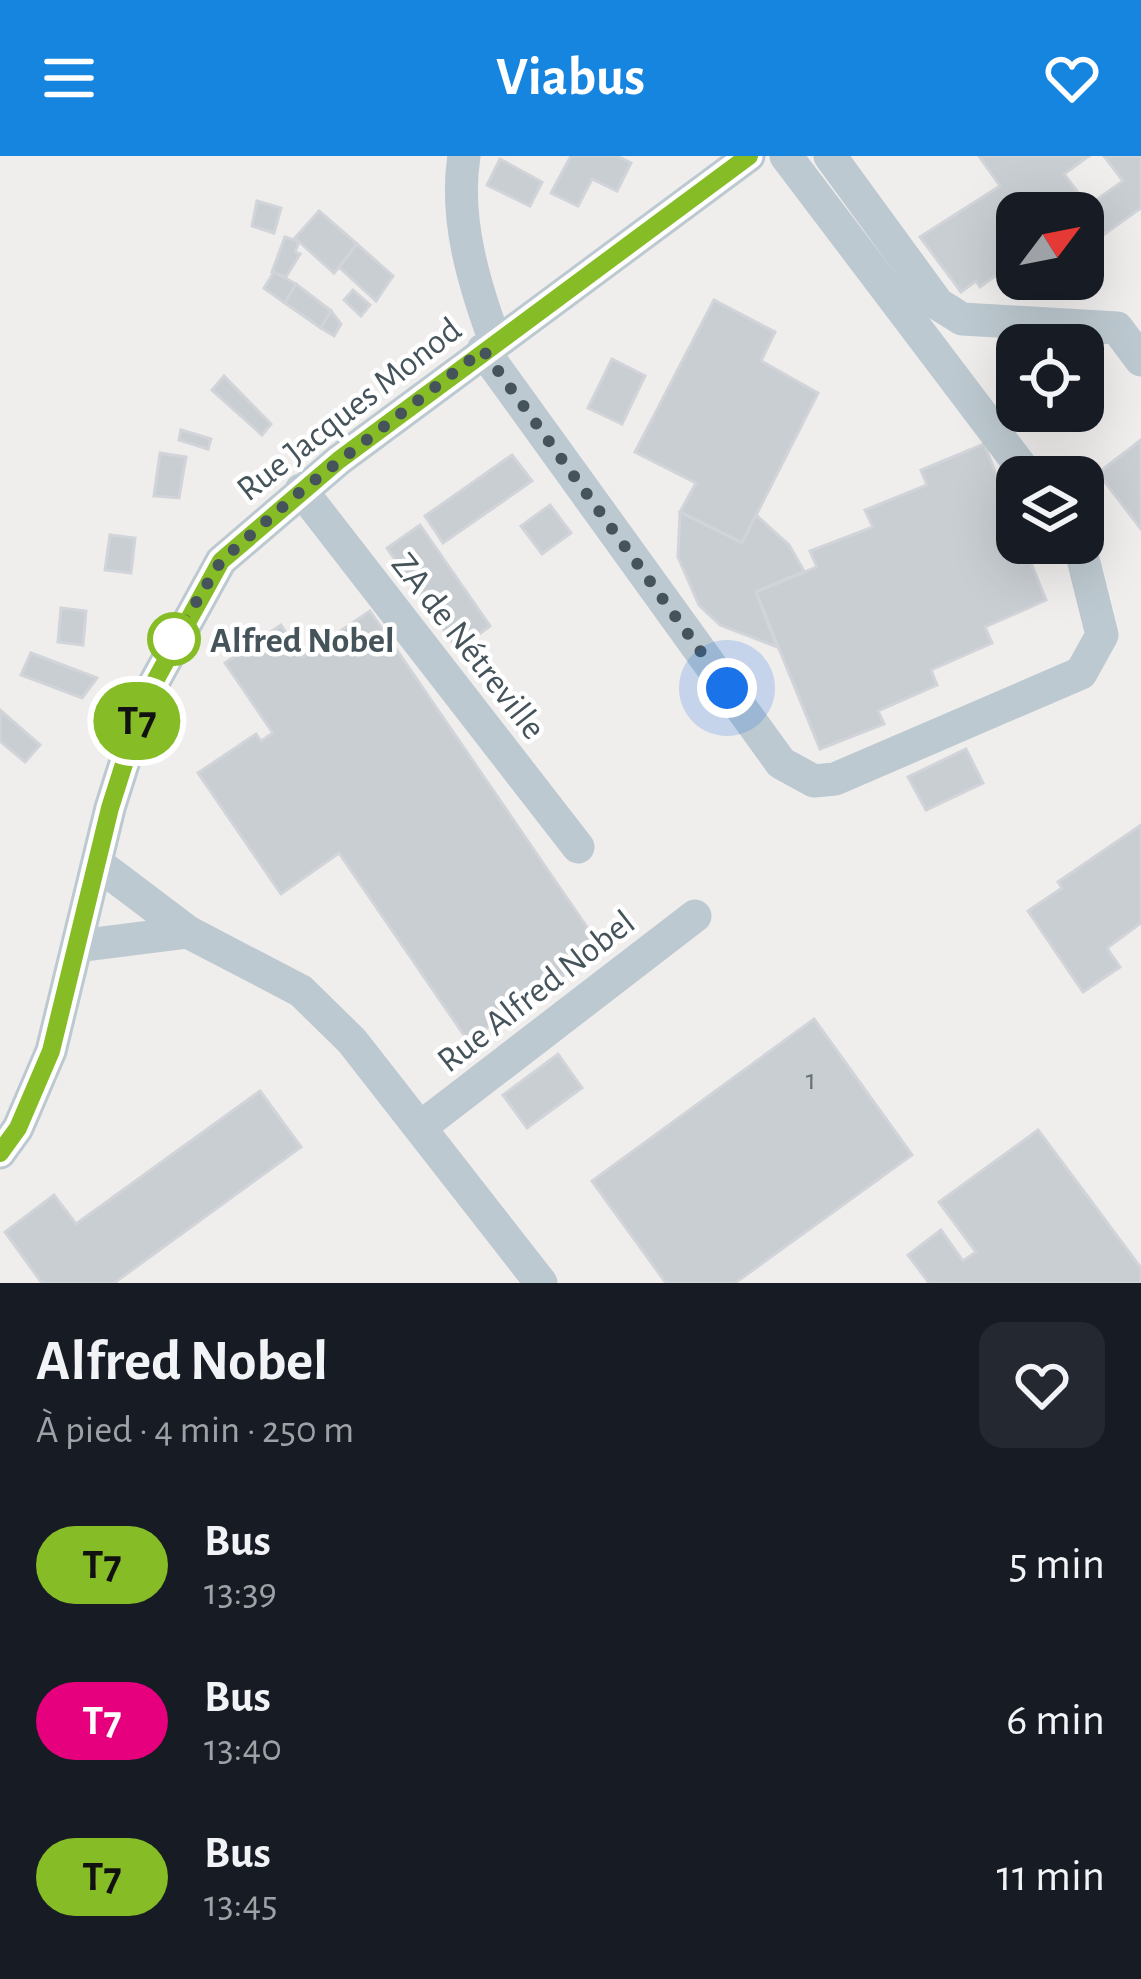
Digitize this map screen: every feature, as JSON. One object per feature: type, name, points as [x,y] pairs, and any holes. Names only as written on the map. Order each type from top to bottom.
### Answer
[{"type":"street","points":[[464,156],[464,228],[489,345],[782,764],[814,781],[836,779],[1081,674],[1102,635],[1083,564]]},
{"type":"street","name":"Rue Jacques Monod","points":[[0,1153],[18,1128],[51,1051],[130,741],[174,638],[221,561],[302,490],[489,345],[749,156]]},
{"type":"street","points":[[786,156],[1013,456]]},
{"type":"street","points":[[830,156],[938,304],[962,319],[1117,328],[1141,360]]},
{"type":"street","name":"ZA de Nétreville","points":[[302,490],[578,847]]},
{"type":"street","name":"Rue Alfred Nobel","points":[[98,864],[188,932],[241,955],[301,991],[352,1040],[541,1283]]},
{"type":"street","name":"Rue Alfred Nobel","points":[[422,1126],[695,916]]},
{"type":"street","points":[[78,946],[188,932]]},
{"type":"building","points":[[571,156],[617,156],[631,163],[617,191],[592,179],[578,206],[551,193]]},
{"type":"building","points":[[979,156],[1089,156],[1064,174],[1078,192],[996,192],[996,276],[961,292],[920,237],[1000,186]]},
{"type":"building","points":[[1104,156],[1141,156],[1141,208],[1104,234],[1104,195],[1123,181]]},
{"type":"building","points":[[500,159],[542,182],[530,206],[487,185]]},
{"type":"building","points":[[257,201],[281,208],[274,233],[252,226]]},
{"type":"building","points":[[319,211],[357,244],[334,273],[295,238]]},
{"type":"building","points":[[285,237],[299,242],[295,252],[300,254],[286,277],[272,272]]},
{"type":"building","points":[[357,244],[393,276],[376,301],[339,267]]},
{"type":"building","points":[[274,272],[296,284],[285,303],[264,288]]},
{"type":"building","points":[[296,284],[331,311],[321,328],[285,303]]},
{"type":"building","points":[[353,290],[370,305],[361,316],[344,300]]},
{"type":"building","points":[[714,300],[775,332],[761,361],[818,393],[742,543],[680,512],[696,483],[635,452]]},
{"type":"building","points":[[331,311],[341,324],[334,336],[321,328]]},
{"type":"building","points":[[612,359],[645,376],[622,424],[588,408]]},
{"type":"building","points":[[224,376],[271,424],[262,435],[212,390]]},
{"type":"building","points":[[181,430],[211,439],[208,449],[179,440]]},
{"type":"building","points":[[1141,440],[1141,529],[1104,481],[1104,468]]},
{"type":"building","points":[[984,444],[996,474],[996,564],[1031,564],[1046,600],[985,627],[992,643],[931,670],[937,685],[878,711],[884,724],[820,749],[756,592],[817,567],[810,551],[873,527],[865,510],[927,485],[921,470]]},
{"type":"building","points":[[160,453],[186,457],[179,498],[154,496]]},
{"type":"building","points":[[512,455],[532,481],[443,543],[425,516]]},
{"type":"building","points":[[550,505],[571,533],[542,554],[521,526]]},
{"type":"building","points":[[680,512],[742,543],[756,515],[789,545],[804,571],[756,592],[777,647],[720,625],[699,605],[678,557]]},
{"type":"building","points":[[420,525],[490,626],[458,650],[387,548]]},
{"type":"building","points":[[110,535],[135,538],[131,573],[105,570]]},
{"type":"building","points":[[61,608],[86,611],[83,645],[58,642]]},
{"type":"building","points":[[370,611],[602,949],[468,1041],[339,853],[281,894],[198,773],[256,734],[261,741],[273,733],[225,663],[281,625],[302,657]]},
{"type":"building","points":[[31,653],[97,678],[82,698],[21,675]]},
{"type":"building","points":[[0,710],[40,745],[25,762],[0,741]]},
{"type":"building","points":[[966,749],[983,783],[926,810],[908,777]]},
{"type":"building","points":[[1141,825],[1141,923],[1107,948],[1120,967],[1083,992],[1028,911],[1062,888],[1058,882]]},
{"type":"building","points":[[814,1019],[912,1155],[735,1283],[666,1283],[592,1181]]},
{"type":"building","points":[[558,1054],[582,1088],[527,1128],[503,1095]]},
{"type":"building","points":[[260,1091],[301,1147],[114,1283],[42,1283],[5,1232],[54,1195],[76,1224]]},
{"type":"building","points":[[1038,1130],[1141,1268],[1141,1283],[929,1283],[908,1255],[941,1230],[963,1261],[976,1252],[939,1202]]},
{"type":"bus line","name":"T7","points":[[0,1153],[18,1128],[51,1051],[110,808],[144,701],[174,638],[221,561],[339,460],[749,156]]},
{"type":"place","name":"Alfred Nobel","points":[[174,639]]},
{"type":"route","points":[[174,639],[221,561],[302,490],[483,350],[727,688]]}]
